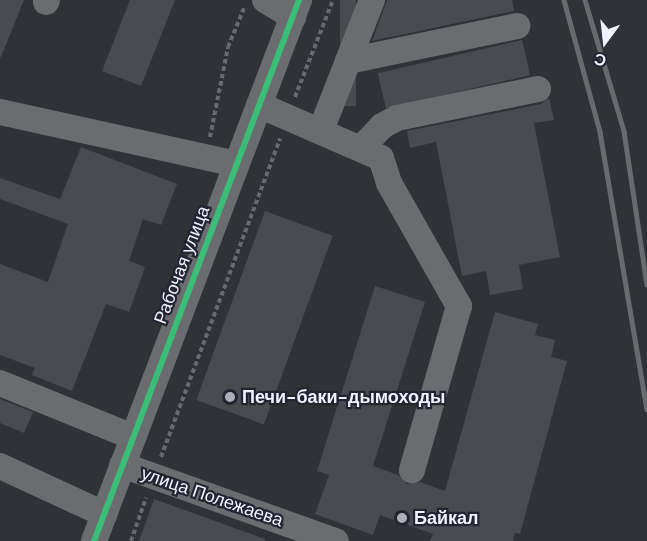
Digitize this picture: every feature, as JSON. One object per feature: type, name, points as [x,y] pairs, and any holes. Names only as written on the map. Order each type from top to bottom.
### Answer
[{"type":"street","points":[[265,0],[296,8]]},
{"type":"street","points":[[321,130],[372,0]]},
{"type":"street","name":"Рабочая улица","points":[[94,541],[296,8]]},
{"type":"street","points":[[348,61],[518,26]]},
{"type":"street","points":[[362,147],[382,126],[397,118],[538,89]]},
{"type":"street","points":[[259,105],[362,147],[381,158],[389,183],[459,306],[412,470]]},
{"type":"street","points":[[0,112],[236,164]]},
{"type":"street","points":[[0,383],[133,437]]},
{"type":"street","name":"улица Полежаева","points":[[122,465],[336,541]]},
{"type":"street","points":[[0,466],[104,514]]},
{"type":"path","points":[[207,158],[228,47],[247,0]]},
{"type":"path","points":[[131,541],[333,0]]},
{"type":"building","points":[[0,0],[24,0],[1,57],[0,57]]},
{"type":"building","points":[[130,0],[175,0],[141,86],[102,71]]},
{"type":"building","points":[[340,0],[356,0],[356,106],[340,106]]},
{"type":"building","points":[[387,0],[512,0],[514,11],[372,41]]},
{"type":"building","points":[[522,40],[530,75],[386,108],[378,73]]},
{"type":"building","points":[[549,98],[554,120],[534,123],[560,257],[519,265],[523,289],[490,295],[486,271],[462,276],[436,142],[410,148],[407,131],[541,104]]},
{"type":"building","points":[[81,147],[177,184],[161,225],[143,219],[129,261],[145,267],[129,312],[106,304],[72,391],[32,375],[35,368],[0,355],[0,264],[48,282],[68,224],[0,199],[0,178],[60,199]]},
{"type":"building","points":[[265,211],[333,236],[264,425],[196,400]]},
{"type":"building","points":[[375,286],[425,302],[373,466],[398,475],[407,484],[420,482],[445,491],[495,312],[538,324],[535,335],[555,340],[551,357],[567,361],[520,534],[515,533],[513,541],[430,541],[433,534],[380,515],[373,535],[315,514],[329,475],[317,471]]},
{"type":"building","points":[[0,399],[33,412],[24,433],[0,423]]},
{"type":"building","points":[[154,499],[265,539],[265,541],[139,541]]},
{"type":"railway","points":[[564,0],[600,132],[647,409]]},
{"type":"railway","points":[[585,0],[624,131],[647,284]]},
{"type":"cycle path","points":[[94,541],[299,0]]},
{"type":"place","name":"Печи-баки-дымоходы","points":[[230,397]]},
{"type":"place","name":"Байкал","points":[[402,518]]}]
